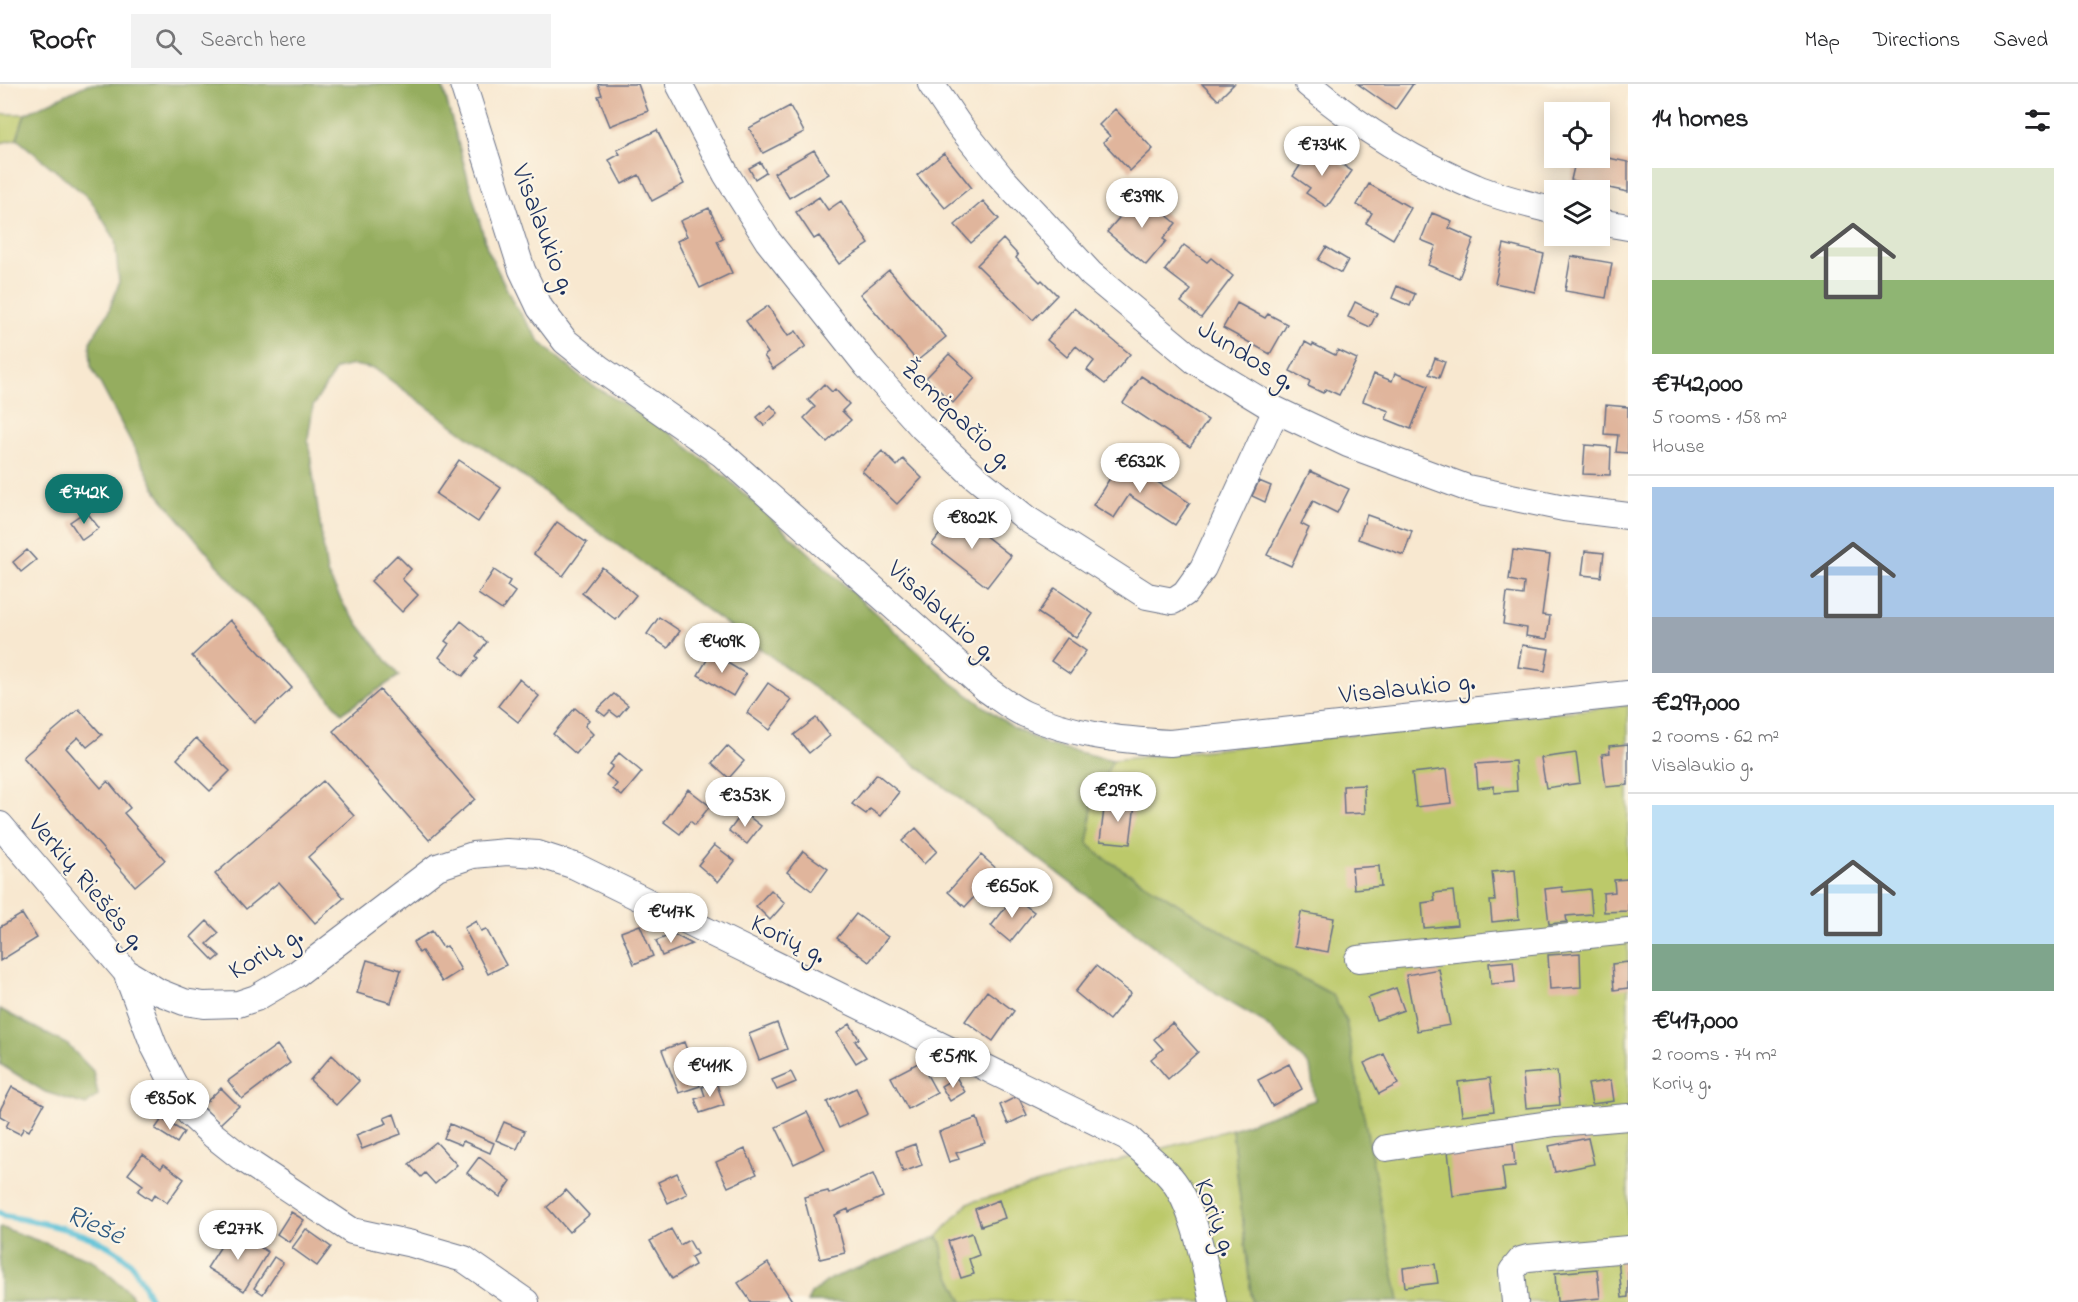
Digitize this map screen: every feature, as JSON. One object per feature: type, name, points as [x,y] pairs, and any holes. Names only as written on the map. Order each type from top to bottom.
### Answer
[{"type":"street","name":"Visalaukio g.","points":[[463,84],[522,270],[540,308],[565,341],[599,368],[722,454],[986,688],[1023,713],[1080,732],[1119,740],[1170,743],[1628,694]]},
{"type":"street","name":"Žemėpačio g.","points":[[679,84],[726,174],[768,241],[867,366],[922,427],[974,476],[1027,519],[1147,596],[1173,601],[1185,593],[1203,568],[1276,410]]},
{"type":"street","name":"Jundos g.","points":[[931,84],[958,123],[1000,176],[1091,274],[1196,361],[1276,410],[1348,444],[1467,488],[1563,508],[1628,516]]},
{"type":"street","points":[[1308,84],[1337,108],[1396,149],[1476,188],[1544,208]]},
{"type":"street","points":[[1610,224],[1628,228]]},
{"type":"street","name":"Verkių Riešės g.","points":[[0,825],[126,972],[154,1046],[171,1079],[190,1114],[213,1135],[242,1158],[352,1231],[412,1244],[464,1259],[526,1302]]},
{"type":"street","name":"Korių g.","points":[[126,972],[159,992],[184,1002],[204,1005],[238,1004],[256,998],[295,975],[437,867],[473,855],[507,852],[538,854],[575,866],[1127,1137],[1172,1180],[1185,1202],[1213,1302]]},
{"type":"street","points":[[1358,959],[1628,931]]},
{"type":"street","points":[[1386,1148],[1556,1123],[1628,1117]]},
{"type":"street","points":[[1515,1302],[1512,1271],[1521,1260],[1628,1249]]},
{"type":"green space","points":[[88,84],[442,84],[487,248],[514,304],[541,343],[583,379],[671,434],[728,479],[952,683],[1014,728],[1048,745],[1113,760],[1093,798],[1088,844],[1102,857],[1275,964],[1333,995],[1346,1021],[1399,1302],[1252,1302],[1232,1129],[1315,1100],[1310,1066],[1262,1021],[1219,996],[813,687],[375,369],[353,365],[336,369],[313,406],[308,439],[327,573],[345,607],[399,676],[342,713],[159,495],[91,366],[90,342],[108,313],[119,283],[115,239],[90,199],[17,139],[25,114]]},
{"type":"green space","points":[[0,114],[25,114],[17,139],[0,143]]},
{"type":"green space","points":[[1628,705],[1628,1302],[1399,1302],[1362,1111],[1333,995],[1275,964],[1102,857],[1088,844],[1093,798],[1113,760]]},
{"type":"green space","points":[[0,1009],[68,1045],[93,1071],[98,1095],[86,1105],[45,1092],[0,1064]]},
{"type":"green space","points":[[1232,1129],[1252,1302],[963,1302],[943,1262],[942,1243],[937,1237],[968,1203]]},
{"type":"green space","points":[[0,1227],[92,1260],[129,1292],[135,1302],[0,1302]]},
{"type":"green space","points":[[937,1237],[942,1243],[943,1262],[963,1302],[807,1302],[811,1294],[830,1279]]},
{"type":"building","points":[[598,84],[638,84],[648,111],[610,126],[598,96],[602,95]]},
{"type":"building","points":[[1202,84],[1234,84],[1218,100]]},
{"type":"building","points":[[1358,84],[1413,84],[1395,110]]},
{"type":"building","points":[[790,106],[804,132],[763,153],[749,128]]},
{"type":"building","points":[[1115,109],[1153,149],[1130,171],[1103,142],[1110,136],[1099,125]]},
{"type":"building","points":[[657,130],[684,184],[652,201],[639,175],[622,184],[609,160],[620,154],[617,150]]},
{"type":"building","points":[[814,150],[829,174],[789,198],[774,173]]},
{"type":"building","points":[[1309,152],[1322,161],[1326,154],[1352,171],[1327,207],[1306,193],[1310,188],[1293,176]]},
{"type":"building","points":[[944,153],[971,187],[945,208],[917,175]]},
{"type":"building","points":[[1610,158],[1628,162],[1628,192],[1610,188],[1610,180],[1571,180],[1574,168],[1610,168]]},
{"type":"building","points":[[760,162],[766,172],[755,179],[749,168]]},
{"type":"building","points":[[1369,184],[1411,208],[1393,239],[1366,223],[1372,213],[1357,205]]},
{"type":"building","points":[[1140,193],[1176,223],[1163,239],[1166,241],[1146,265],[1107,232]]},
{"type":"building","points":[[819,197],[828,210],[841,201],[869,244],[839,264],[819,236],[814,239],[796,212]]},
{"type":"building","points":[[983,201],[999,219],[971,243],[955,225]]},
{"type":"building","points":[[709,208],[723,238],[717,241],[732,273],[700,288],[677,241],[687,236],[680,221]]},
{"type":"building","points":[[1432,213],[1452,221],[1449,228],[1474,239],[1459,278],[1428,265],[1436,246],[1421,240]]},
{"type":"building","points":[[1003,239],[1018,255],[1016,258],[1057,295],[1033,320],[977,265]]},
{"type":"building","points":[[1504,244],[1544,254],[1535,292],[1495,283]]},
{"type":"building","points":[[1184,245],[1207,262],[1211,258],[1233,276],[1201,318],[1181,302],[1191,290],[1165,270]]},
{"type":"building","points":[[1326,247],[1348,260],[1341,273],[1318,260]]},
{"type":"building","points":[[1571,256],[1612,263],[1606,298],[1565,291]]},
{"type":"building","points":[[889,270],[946,337],[917,361],[860,294]]},
{"type":"building","points":[[1397,286],[1415,294],[1410,306],[1392,298]]},
{"type":"building","points":[[1355,302],[1377,313],[1370,327],[1348,317]]},
{"type":"building","points":[[1237,303],[1265,318],[1268,314],[1287,324],[1270,354],[1223,328]]},
{"type":"building","points":[[768,306],[788,336],[796,331],[806,346],[773,369],[764,356],[768,353],[746,321]]},
{"type":"building","points":[[1074,308],[1130,354],[1105,384],[1087,370],[1094,361],[1076,346],[1067,357],[1047,340]]},
{"type":"building","points":[[1305,342],[1335,355],[1338,350],[1357,359],[1339,395],[1326,389],[1323,393],[1308,386],[1310,381],[1290,371]]},
{"type":"building","points":[[949,354],[975,378],[953,403],[926,378]]},
{"type":"building","points":[[1435,358],[1445,362],[1439,378],[1429,374]]},
{"type":"building","points":[[1395,373],[1428,386],[1411,429],[1386,419],[1389,411],[1363,401],[1374,374],[1392,381]]},
{"type":"building","points":[[1141,376],[1208,420],[1190,447],[1123,403]]},
{"type":"building","points":[[824,384],[832,392],[835,389],[849,404],[842,411],[851,420],[827,442],[804,418],[815,407],[808,400]]},
{"type":"building","points":[[771,405],[778,413],[764,426],[757,417]]},
{"type":"building","points":[[1606,405],[1628,407],[1628,453],[1616,452],[1618,435],[1604,434]]},
{"type":"building","points":[[1585,445],[1611,447],[1610,475],[1583,474]]},
{"type":"building","points":[[882,451],[897,466],[903,459],[922,478],[897,504],[862,471]]},
{"type":"building","points":[[1122,459],[1190,503],[1175,525],[1129,495],[1114,518],[1093,505]]},
{"type":"building","points":[[459,460],[501,488],[478,522],[436,494]]},
{"type":"building","points":[[1310,471],[1349,489],[1337,513],[1313,501],[1301,524],[1309,528],[1291,566],[1267,555]]},
{"type":"building","points":[[1259,481],[1271,486],[1265,502],[1252,496]]},
{"type":"building","points":[[86,511],[99,528],[82,540],[70,522]]},
{"type":"building","points":[[956,513],[1011,556],[987,587],[932,544]]},
{"type":"building","points":[[1367,515],[1412,531],[1404,555],[1358,539]]},
{"type":"building","points":[[557,522],[587,543],[563,576],[534,554]]},
{"type":"building","points":[[27,550],[36,560],[21,572],[13,562]]},
{"type":"building","points":[[1513,550],[1550,555],[1542,615],[1550,616],[1547,639],[1526,636],[1527,628],[1503,624],[1507,593],[1523,595],[1524,583],[1509,580]]},
{"type":"building","points":[[1585,551],[1604,553],[1601,577],[1582,575]]},
{"type":"building","points":[[397,555],[411,569],[402,579],[418,595],[402,612],[371,581]]},
{"type":"building","points":[[602,567],[636,595],[616,620],[582,593]]},
{"type":"building","points":[[494,570],[510,581],[507,586],[515,592],[502,610],[478,594]]},
{"type":"building","points":[[1055,588],[1093,614],[1076,638],[1038,613]]},
{"type":"building","points":[[659,617],[680,631],[668,648],[647,634]]},
{"type":"building","points":[[230,620],[292,688],[254,723],[192,656]]},
{"type":"building","points":[[461,621],[487,642],[476,656],[478,658],[463,676],[439,657],[449,644],[445,641]]},
{"type":"building","points":[[1067,638],[1086,651],[1070,674],[1051,661]]},
{"type":"building","points":[[1522,645],[1549,649],[1545,671],[1518,667]]},
{"type":"building","points":[[711,653],[746,674],[733,696],[698,675]]},
{"type":"building","points":[[519,679],[539,696],[518,722],[498,706]]},
{"type":"building","points":[[768,683],[792,700],[770,730],[747,713]]},
{"type":"building","points":[[380,690],[475,799],[429,840],[333,731]]},
{"type":"building","points":[[614,694],[628,705],[618,717],[610,711],[605,716],[597,710]]},
{"type":"building","points":[[575,708],[589,720],[585,726],[593,734],[576,754],[553,734]]},
{"type":"building","points":[[79,709],[102,735],[87,747],[78,737],[66,748],[101,788],[108,781],[130,808],[124,813],[165,860],[135,886],[23,757]]},
{"type":"building","points":[[816,718],[830,736],[809,753],[794,735]]},
{"type":"building","points":[[196,738],[230,771],[210,791],[177,759]]},
{"type":"building","points":[[1628,744],[1628,785],[1606,787],[1602,754],[1610,753],[1609,746]]},
{"type":"building","points":[[727,746],[744,761],[729,778],[712,763]]},
{"type":"building","points":[[619,753],[642,772],[622,796],[613,789],[617,784],[606,775],[613,766],[610,764]]},
{"type":"building","points":[[1576,753],[1580,783],[1546,788],[1541,758]]},
{"type":"building","points":[[1515,761],[1517,791],[1494,793],[1494,786],[1478,788],[1476,764]]},
{"type":"building","points":[[1447,769],[1451,803],[1416,807],[1412,773]]},
{"type":"building","points":[[877,774],[899,792],[880,816],[870,809],[866,814],[852,804]]},
{"type":"building","points":[[323,781],[354,816],[308,857],[344,898],[315,923],[279,882],[246,909],[215,874]]},
{"type":"building","points":[[1364,785],[1365,813],[1344,814],[1343,786]]},
{"type":"building","points":[[688,789],[710,806],[695,825],[690,821],[680,834],[664,822]]},
{"type":"building","points":[[1105,801],[1135,804],[1130,844],[1100,841]]},
{"type":"building","points":[[743,812],[761,826],[747,844],[729,831]]},
{"type":"building","points":[[916,828],[937,851],[924,864],[902,841]]},
{"type":"building","points":[[714,845],[735,861],[718,882],[698,865]]},
{"type":"building","points":[[803,851],[828,869],[812,891],[787,872]]},
{"type":"building","points":[[981,855],[998,870],[965,907],[948,892]]},
{"type":"building","points":[[1379,866],[1381,886],[1354,889],[1352,868]]},
{"type":"building","points":[[1515,870],[1519,919],[1492,922],[1490,901],[1495,901],[1492,872]]},
{"type":"building","points":[[1628,879],[1628,911],[1604,912],[1603,893],[1615,892],[1614,880]]},
{"type":"building","points":[[1562,887],[1563,892],[1590,889],[1592,914],[1566,916],[1567,922],[1549,924],[1545,889]]},
{"type":"building","points":[[771,890],[785,903],[770,920],[756,906]]},
{"type":"building","points":[[1453,891],[1457,925],[1424,928],[1422,903],[1435,901],[1434,893]]},
{"type":"building","points":[[1014,897],[1034,912],[1010,942],[991,926]]},
{"type":"building","points":[[1301,912],[1334,918],[1328,952],[1295,946]]},
{"type":"building","points":[[22,914],[37,938],[0,961],[0,927]]},
{"type":"building","points":[[856,914],[888,937],[869,962],[837,938]]},
{"type":"building","points":[[207,921],[219,933],[207,944],[220,956],[214,961],[191,937]]},
{"type":"building","points":[[476,921],[481,931],[486,929],[506,965],[488,974],[464,928]]},
{"type":"building","points":[[640,925],[653,956],[634,964],[621,932]]},
{"type":"building","points":[[432,931],[443,948],[447,946],[461,970],[442,982],[422,951],[419,953],[413,942]]},
{"type":"building","points":[[673,934],[692,944],[662,956],[656,941]]},
{"type":"building","points":[[1580,953],[1581,987],[1550,989],[1548,955]]},
{"type":"building","points":[[367,960],[401,970],[391,1003],[357,993]]},
{"type":"building","points":[[1513,961],[1515,982],[1491,984],[1489,963]]},
{"type":"building","points":[[1628,962],[1628,988],[1614,990],[1612,964]]},
{"type":"building","points":[[1096,966],[1131,993],[1109,1020],[1075,992]]},
{"type":"building","points":[[1439,969],[1450,1025],[1417,1031],[1406,975]]},
{"type":"building","points":[[1396,988],[1404,1010],[1376,1020],[1368,998]]},
{"type":"building","points":[[987,991],[1014,1011],[993,1041],[965,1021]]},
{"type":"building","points":[[777,1023],[787,1049],[759,1060],[749,1034]]},
{"type":"building","points":[[1172,1023],[1198,1052],[1168,1079],[1151,1059],[1163,1049],[1154,1039]]},
{"type":"building","points":[[850,1024],[859,1039],[855,1041],[866,1057],[856,1063],[837,1033]]},
{"type":"building","points":[[684,1042],[700,1086],[679,1093],[662,1050]]},
{"type":"building","points":[[277,1045],[290,1063],[242,1099],[228,1081]]},
{"type":"building","points":[[1384,1054],[1398,1084],[1379,1094],[1364,1063]]},
{"type":"building","points":[[332,1055],[359,1081],[336,1105],[310,1080]]},
{"type":"building","points":[[920,1062],[937,1093],[908,1109],[891,1077]]},
{"type":"building","points":[[1289,1064],[1302,1089],[1272,1106],[1258,1080]]},
{"type":"building","points":[[1557,1071],[1560,1105],[1526,1108],[1523,1074]]},
{"type":"building","points":[[791,1072],[796,1082],[777,1090],[772,1080]]},
{"type":"building","points":[[956,1077],[965,1092],[950,1101],[941,1086]]},
{"type":"building","points":[[1490,1078],[1494,1111],[1462,1115],[1458,1082]]},
{"type":"building","points":[[1611,1080],[1614,1101],[1592,1104],[1588,1084]]},
{"type":"building","points":[[716,1082],[724,1105],[700,1113],[695,1099],[705,1096],[702,1087]]},
{"type":"building","points":[[12,1087],[44,1104],[29,1131],[24,1128],[20,1134],[6,1127],[9,1121],[0,1116],[0,1110]]},
{"type":"building","points":[[221,1088],[239,1106],[220,1124],[202,1106]]},
{"type":"building","points":[[856,1088],[868,1114],[839,1128],[827,1102]]},
{"type":"building","points":[[1018,1096],[1027,1115],[1008,1124],[1000,1105]]},
{"type":"building","points":[[807,1112],[825,1149],[794,1164],[776,1127]]},
{"type":"building","points":[[394,1114],[401,1134],[362,1149],[356,1135],[387,1123],[384,1118]]},
{"type":"building","points":[[977,1118],[985,1143],[956,1153],[959,1159],[949,1162],[939,1132]]},
{"type":"building","points":[[162,1119],[184,1132],[177,1143],[155,1129]]},
{"type":"building","points":[[504,1122],[525,1131],[517,1149],[496,1140]]},
{"type":"building","points":[[450,1124],[494,1143],[490,1153],[463,1141],[461,1145],[444,1138]]},
{"type":"building","points":[[1588,1138],[1594,1164],[1555,1172],[1549,1146]]},
{"type":"building","points":[[436,1142],[457,1165],[435,1184],[425,1173],[421,1177],[409,1164]]},
{"type":"building","points":[[1513,1143],[1515,1166],[1502,1167],[1505,1189],[1453,1196],[1448,1151]]},
{"type":"building","points":[[915,1144],[922,1165],[903,1172],[896,1151]]},
{"type":"building","points":[[745,1149],[757,1174],[728,1187],[716,1162]]},
{"type":"building","points":[[143,1154],[161,1168],[164,1164],[184,1179],[167,1203],[155,1194],[151,1200],[138,1191],[143,1185],[128,1174]]},
{"type":"building","points":[[479,1157],[511,1181],[500,1197],[467,1173]]},
{"type":"building","points":[[677,1173],[687,1194],[668,1203],[658,1182]]},
{"type":"building","points":[[873,1174],[883,1197],[849,1212],[848,1209],[835,1215],[845,1253],[820,1259],[804,1197],[828,1191],[829,1194]]},
{"type":"building","points":[[566,1190],[589,1215],[569,1232],[547,1207]]},
{"type":"building","points":[[999,1200],[1005,1218],[981,1226],[975,1209]]},
{"type":"building","points":[[291,1212],[304,1220],[289,1242],[277,1234]]},
{"type":"building","points":[[306,1229],[331,1247],[317,1266],[292,1248]]},
{"type":"building","points":[[671,1229],[680,1245],[689,1240],[697,1254],[691,1257],[695,1265],[672,1279],[650,1241]]},
{"type":"building","points":[[972,1233],[979,1255],[969,1259],[974,1274],[961,1278],[948,1241]]},
{"type":"building","points":[[239,1234],[268,1252],[244,1291],[207,1268],[228,1235],[235,1240]]},
{"type":"building","points":[[274,1257],[283,1263],[263,1294],[254,1288]]},
{"type":"building","points":[[1628,1258],[1628,1297],[1622,1298],[1618,1259]]},
{"type":"building","points":[[768,1263],[793,1302],[751,1302],[738,1283]]},
{"type":"building","points":[[1435,1264],[1438,1283],[1405,1287],[1403,1268]]},
{"type":"building","points":[[1597,1269],[1600,1298],[1557,1302],[1555,1273]]},
{"type":"waterway","name":"Riešė","points":[[0,1213],[4,1216],[72,1231],[106,1245],[121,1254],[132,1265],[152,1302]]}]
